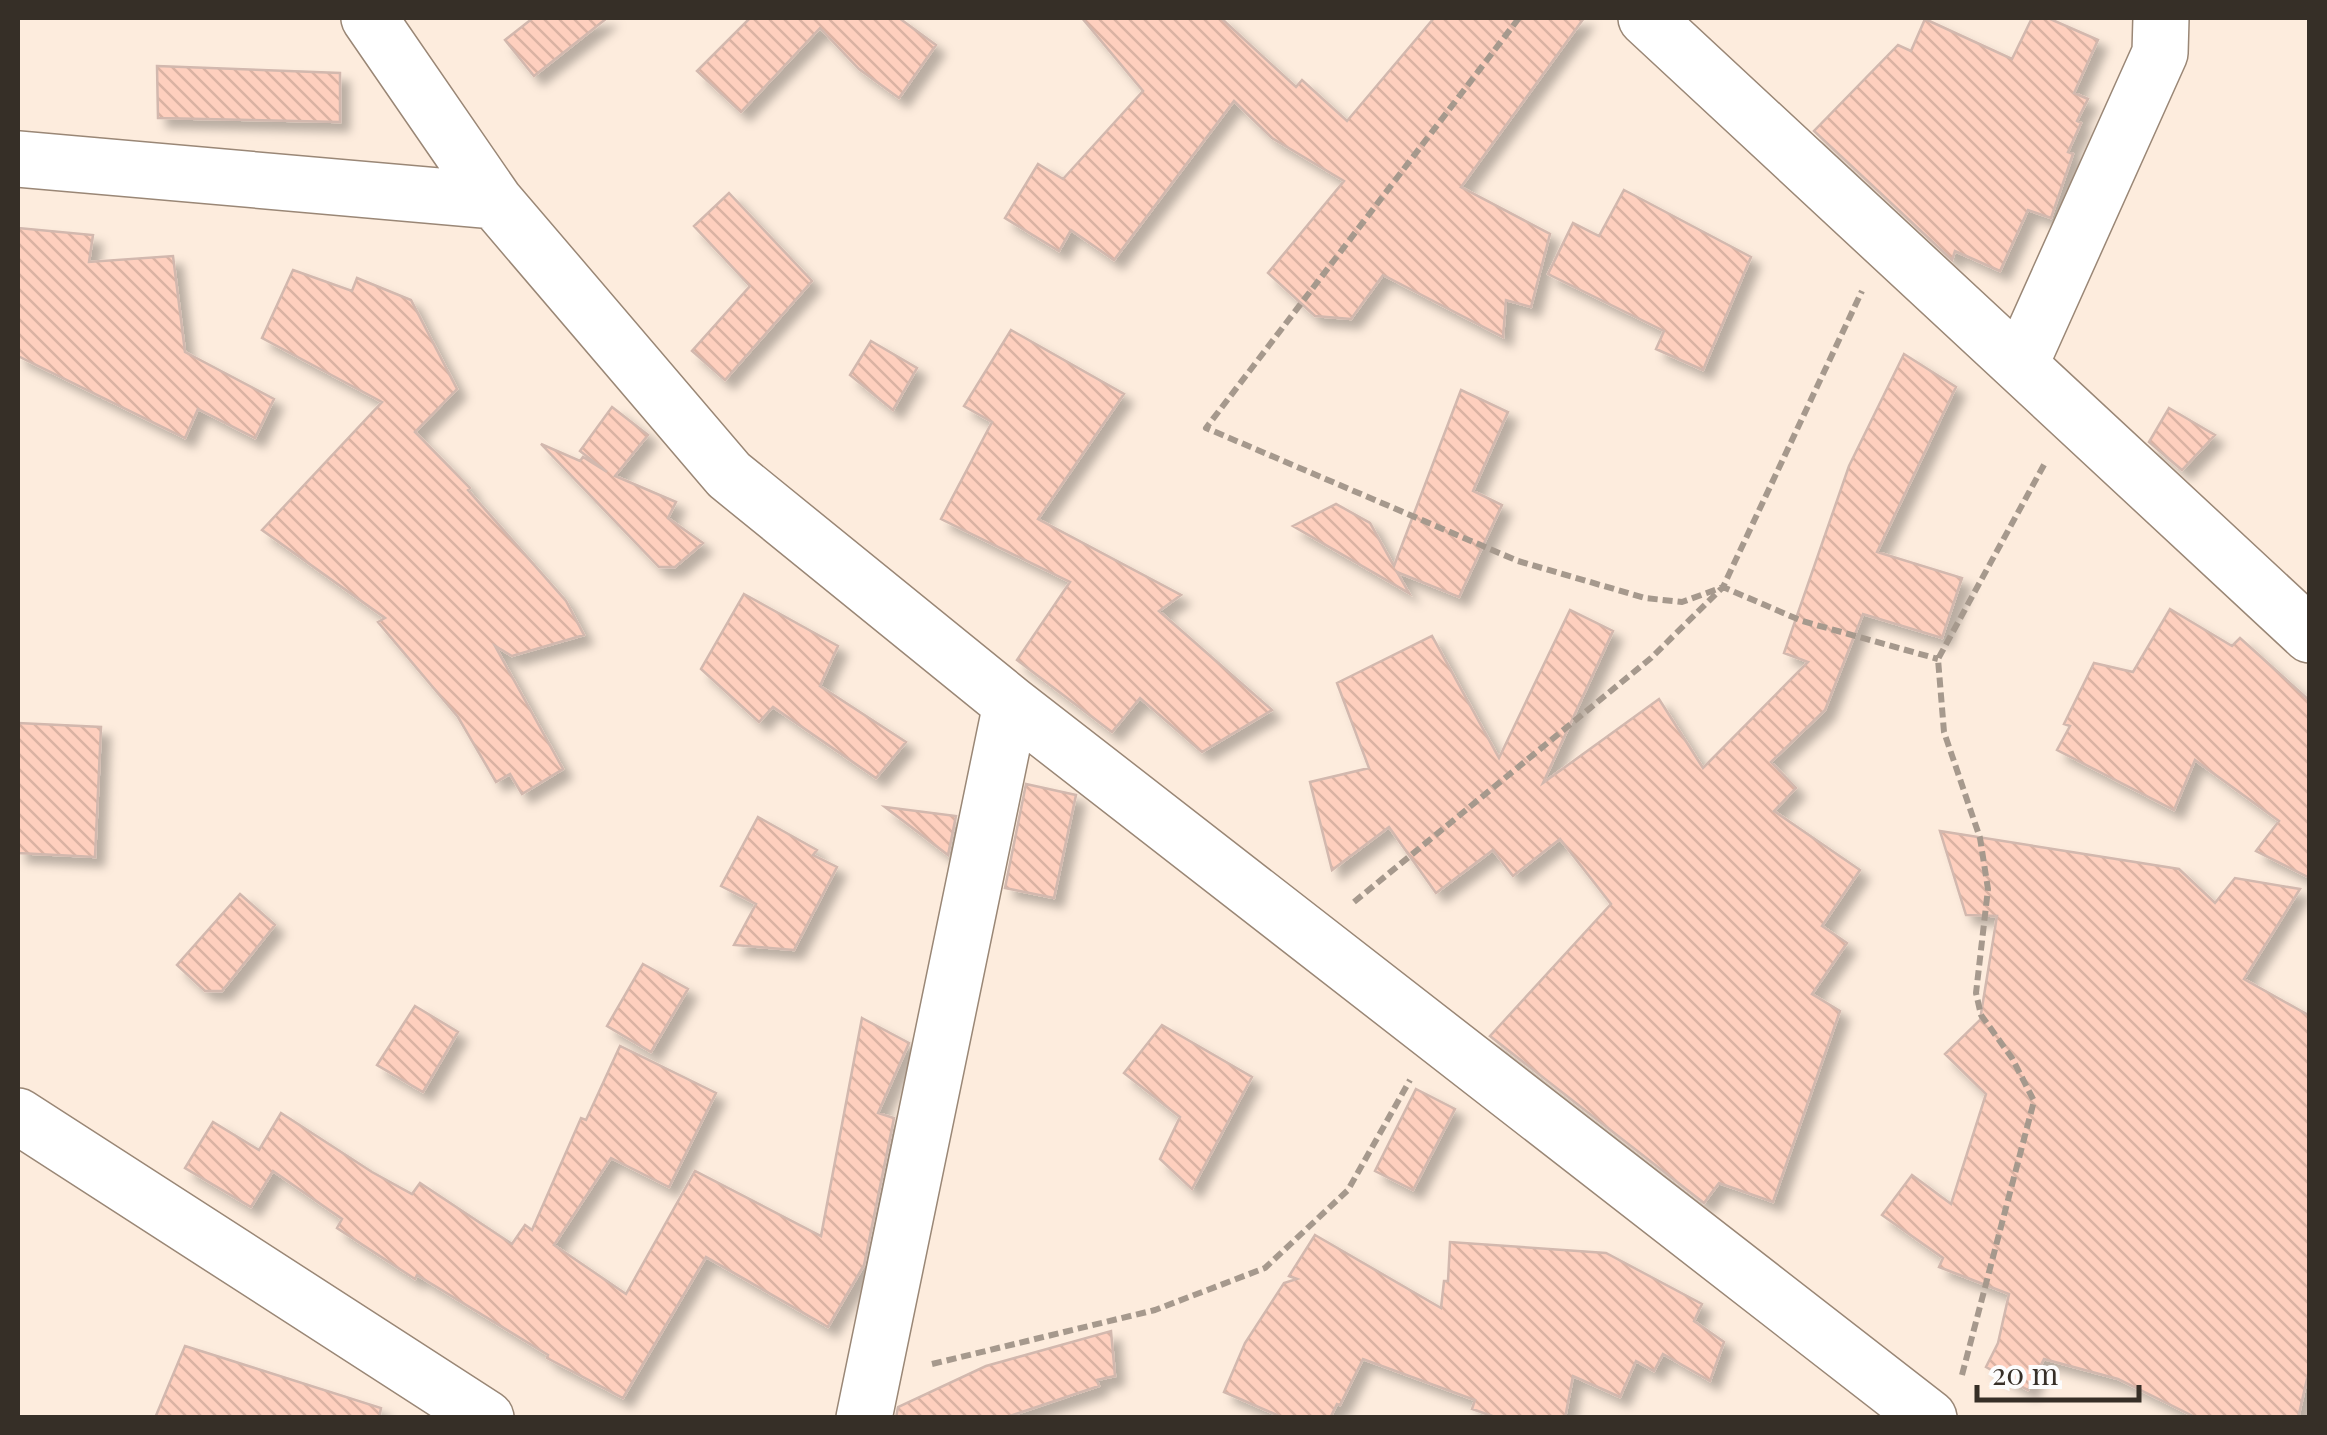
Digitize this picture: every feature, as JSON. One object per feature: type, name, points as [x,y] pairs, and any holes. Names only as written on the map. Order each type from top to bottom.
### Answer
[{"type":"street","points":[[1646,18],[2310,635]]},
{"type":"street","points":[[2020,365],[2160,53],[2162,18]]},
{"type":"street","points":[[383,22],[494,201],[729,475],[1011,704],[1436,1033],[1945,1399]]},
{"type":"street","points":[[18,159],[494,201]]},
{"type":"street","points":[[868,1398],[1011,704]]},
{"type":"street","points":[[18,1116],[486,1418]]},
{"type":"path","points":[[1519,18],[1206,428],[1518,561],[1645,598],[1682,602],[1724,586],[1802,621],[1938,659]]},
{"type":"path","points":[[1311,937],[1651,658],[1724,586],[1886,240]]},
{"type":"path","points":[[1945,1399],[2034,1101],[2012,1058],[1981,1016],[1976,993],[1988,889],[1980,838],[1944,732],[1938,659],[2072,414]]},
{"type":"path","points":[[868,1398],[1156,1310],[1265,1268],[1348,1190],[1436,1033]]},
{"type":"building","points":[[533,18],[607,18],[534,76],[505,40]]},
{"type":"building","points":[[750,18],[899,18],[936,45],[899,98],[859,69],[820,28],[741,112],[697,71]]},
{"type":"building","points":[[1082,18],[1221,18],[1296,87],[1302,80],[1347,121],[1434,18],[1584,18],[1461,187],[1550,234],[1531,307],[1506,300],[1503,337],[1383,275],[1351,319],[1315,316],[1268,273],[1344,181],[1272,138],[1234,101],[1114,260],[1071,230],[1059,251],[1005,218],[1038,164],[1063,179],[1143,91]]},
{"type":"building","points":[[2032,18],[2048,18],[2098,40],[2074,93],[2088,99],[2077,121],[2081,123],[2068,152],[2073,154],[2051,218],[2028,210],[2000,271],[1955,251],[1952,260],[1814,131],[1898,45],[1911,51],[1925,19],[2012,59]]},
{"type":"building","points":[[157,66],[340,73],[340,122],[158,118]]},
{"type":"building","points":[[1624,190],[1751,257],[1703,370],[1656,349],[1664,331],[1548,274],[1573,223],[1599,236]]},
{"type":"building","points":[[729,193],[812,281],[725,380],[692,351],[750,286],[694,226]]},
{"type":"building","points":[[18,228],[93,235],[89,262],[173,256],[185,352],[274,399],[255,438],[198,409],[185,438],[18,356]]},
{"type":"building","points":[[293,270],[352,291],[357,278],[411,300],[457,389],[415,432],[470,488],[566,601],[584,635],[512,656],[495,646],[563,769],[522,794],[510,774],[496,782],[458,717],[378,622],[385,618],[262,530],[382,402],[262,338]]},
{"type":"building","points":[[1011,330],[1124,394],[1038,519],[1181,595],[1159,611],[1272,710],[1202,752],[1140,698],[1112,732],[1017,660],[1070,582],[941,519],[992,422],[964,406]]},
{"type":"building","points":[[871,341],[917,368],[893,410],[850,375]]},
{"type":"building","points":[[1904,354],[1956,387],[1877,552],[1962,578],[1942,638],[1863,614],[1825,710],[1771,762],[1796,788],[1774,811],[1860,870],[1822,926],[1847,943],[1812,994],[1840,1011],[1773,1202],[1719,1183],[1704,1203],[1490,1036],[1611,904],[1560,839],[1513,876],[1493,850],[1436,893],[1389,827],[1332,870],[1310,782],[1369,768],[1337,683],[1432,636],[1499,758],[1570,610],[1613,631],[1543,783],[1659,699],[1703,768],[1808,662],[1784,653],[1849,466]]},
{"type":"building","points":[[1461,390],[1508,412],[1473,491],[1502,505],[1459,597],[1397,572],[1409,593],[1293,526],[1336,504],[1370,523],[1394,566]]},
{"type":"building","points":[[612,407],[648,435],[615,476],[676,502],[668,518],[703,543],[675,567],[659,567],[541,444],[580,461],[583,457],[607,472],[580,451]]},
{"type":"building","points":[[2169,408],[2215,435],[2182,470],[2149,442]]},
{"type":"building","points":[[744,594],[838,646],[820,686],[906,742],[876,778],[773,707],[759,722],[701,669]]},
{"type":"building","points":[[2170,609],[2232,646],[2240,638],[2310,701],[2310,878],[2256,851],[2279,821],[2195,760],[2174,810],[2057,750],[2070,726],[2064,724],[2094,663],[2133,672]]},
{"type":"building","points":[[18,723],[101,727],[95,857],[18,853]]},
{"type":"building","points":[[1026,784],[1076,795],[1054,898],[1005,888]]},
{"type":"building","points":[[885,807],[956,816],[948,855]]},
{"type":"building","points":[[758,817],[817,850],[813,855],[837,867],[794,950],[734,945],[756,904],[721,886]]},
{"type":"building","points":[[1940,831],[2179,869],[2215,903],[2235,878],[2300,889],[2244,979],[2310,1016],[2310,1366],[2298,1418],[2197,1418],[2118,1379],[2044,1359],[2028,1390],[1986,1367],[1998,1343],[2009,1294],[1939,1267],[1943,1258],[1882,1215],[1912,1175],[1951,1204],[1986,1094],[1945,1054],[1980,1020],[1997,916],[1966,915]]},
{"type":"building","points":[[240,894],[275,925],[222,991],[205,991],[177,965]]},
{"type":"building","points":[[643,964],[688,989],[651,1052],[607,1026]]},
{"type":"building","points":[[415,1006],[458,1032],[423,1092],[377,1065]]},
{"type":"building","points":[[862,1018],[909,1043],[878,1113],[894,1118],[864,1265],[828,1327],[706,1257],[623,1398],[547,1358],[548,1355],[417,1275],[415,1279],[337,1228],[342,1219],[273,1171],[251,1207],[185,1168],[213,1122],[259,1150],[281,1113],[412,1194],[420,1183],[512,1244],[525,1225],[532,1230],[581,1118],[586,1120],[620,1046],[716,1093],[669,1187],[611,1158],[554,1245],[626,1294],[695,1171],[821,1236]]},
{"type":"building","points":[[1162,1025],[1252,1077],[1192,1189],[1160,1159],[1180,1117],[1124,1073]]},
{"type":"building","points":[[1416,1089],[1455,1109],[1413,1190],[1375,1171]]},
{"type":"building","points":[[1315,1235],[1441,1308],[1444,1281],[1448,1281],[1450,1242],[1606,1253],[1702,1304],[1694,1321],[1724,1342],[1710,1381],[1663,1354],[1654,1371],[1636,1361],[1620,1397],[1573,1376],[1565,1418],[1498,1418],[1472,1409],[1475,1400],[1363,1359],[1330,1418],[1284,1418],[1224,1392],[1245,1343],[1284,1283],[1297,1279],[1289,1276]]},
{"type":"building","points":[[1111,1331],[1115,1376],[1097,1380],[1099,1386],[1004,1418],[896,1418],[898,1407],[986,1366]]},
{"type":"building","points":[[185,1346],[381,1408],[379,1418],[155,1418]]}]
